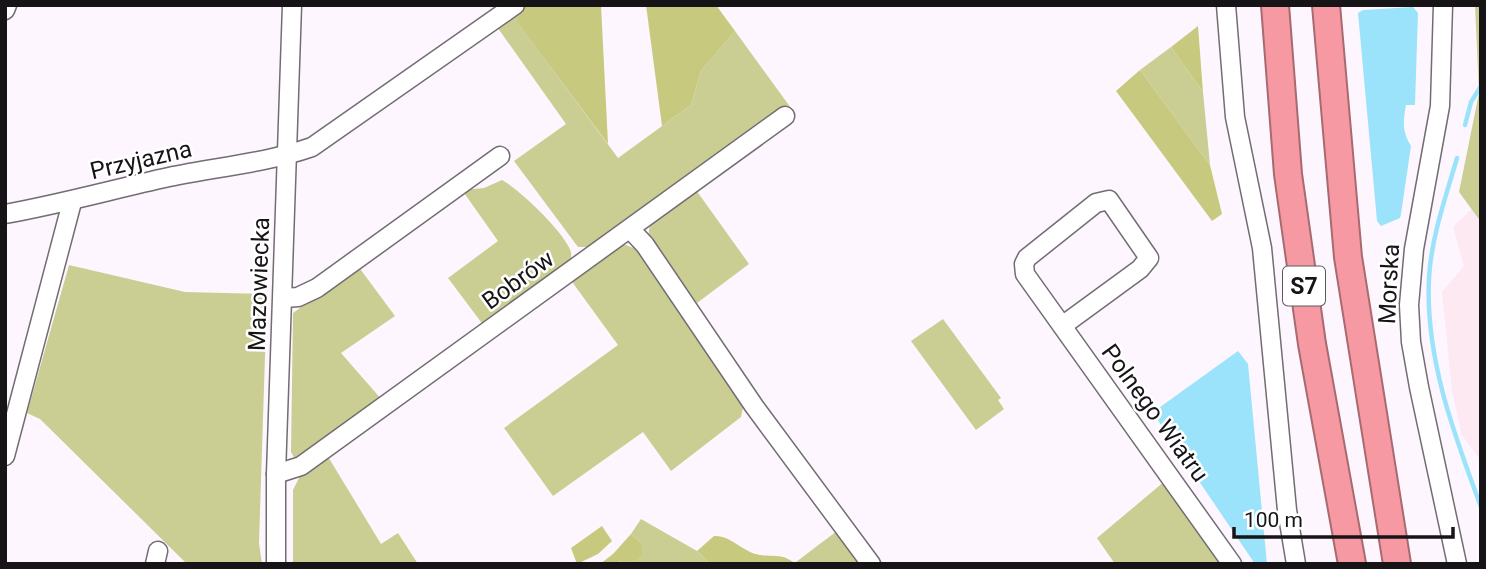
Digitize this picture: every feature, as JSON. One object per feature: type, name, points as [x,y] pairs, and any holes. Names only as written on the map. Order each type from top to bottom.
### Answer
[{"type":"highway","name":"S7","points":[[1275,5],[1288,174],[1312,344],[1352,564]]},
{"type":"highway","name":"S7","points":[[1326,5],[1348,257],[1398,564]]},
{"type":"street","points":[[5,10],[7,5]]},
{"type":"street","name":"Mazowiecka","points":[[276,564],[276,474],[292,5]]},
{"type":"street","name":"Przyjazna","points":[[5,214],[72,202],[168,178],[288,156],[317,144],[515,5]]},
{"type":"street","points":[[1226,5],[1235,117],[1262,248],[1287,510],[1296,564]]},
{"type":"street","name":"Morska","points":[[1443,5],[1440,106],[1414,249],[1409,305],[1411,342],[1419,387],[1457,564]]},
{"type":"street","name":"Bobrów","points":[[276,474],[301,466],[785,116]]},
{"type":"street","points":[[284,298],[298,297],[317,288],[500,156]]},
{"type":"street","name":"Polnego Wiatru","points":[[1062,326],[1140,269],[1149,258],[1109,200],[1096,203],[1027,258],[1024,264],[1025,274],[1062,326],[1232,564]]},
{"type":"street","points":[[5,456],[72,202]]},
{"type":"street","points":[[630,229],[645,245],[754,406],[871,564]]},
{"type":"shaded area","points":[[1472,209],[1481,222],[1481,461],[1462,435],[1452,391],[1442,292],[1464,266],[1453,227]]},
{"type":"green space","points":[[521,5],[518,23],[618,158],[691,105],[701,71],[735,31],[791,108],[598,247],[578,247],[514,161],[566,124],[495,24]]},
{"type":"green space","points":[[522,5],[601,5],[608,144],[517,22]]},
{"type":"green space","points":[[646,5],[716,5],[735,31],[701,71],[691,105],[662,126]]},
{"type":"green space","points":[[1475,5],[1481,5],[1481,222],[1459,192],[1479,93]]},
{"type":"green space","points":[[1198,26],[1203,92],[1171,47]]},
{"type":"green space","points":[[1171,47],[1203,92],[1210,165],[1140,70]]},
{"type":"green space","points":[[1140,70],[1210,165],[1222,214],[1212,221],[1116,91]]},
{"type":"green space","points":[[502,180],[530,202],[561,234],[571,256],[567,268],[484,326],[448,278],[498,241],[462,190],[484,188]]},
{"type":"green space","points":[[696,190],[749,264],[697,303],[648,237],[650,224]]},
{"type":"green space","points":[[626,245],[636,249],[744,403],[741,417],[671,471],[643,432],[553,496],[504,428],[618,345],[570,279],[617,246]]},
{"type":"green space","points":[[69,265],[185,292],[267,294],[259,543],[262,564],[187,564],[40,419],[27,413]]},
{"type":"green space","points":[[358,266],[395,316],[341,353],[382,400],[301,458],[295,459],[291,452],[293,313]]},
{"type":"green space","points":[[943,319],[1001,398],[998,400],[1004,409],[976,430],[911,341]]},
{"type":"green space","points":[[327,455],[381,544],[398,533],[418,564],[293,564],[293,490],[301,474]]},
{"type":"green space","points":[[1165,481],[1223,564],[1115,564],[1097,538]]},
{"type":"green space","points":[[641,519],[697,551],[710,564],[619,564],[641,543],[631,534]]},
{"type":"green space","points":[[602,526],[612,541],[598,554],[577,564],[571,548]]},
{"type":"green space","points":[[837,531],[861,564],[796,564],[796,562]]},
{"type":"green space","points":[[631,534],[641,543],[643,553],[636,560],[600,564],[613,554]]},
{"type":"green space","points":[[714,536],[726,538],[754,553],[782,557],[796,564],[710,564],[697,551]]},
{"type":"water","points":[[1413,7],[1418,13],[1415,105],[1406,105],[1404,121],[1406,136],[1411,146],[1400,218],[1381,226],[1377,221],[1358,13],[1363,10]]},
{"type":"water","points":[[1238,351],[1248,364],[1267,564],[1255,564],[1155,416],[1156,410]]},
{"type":"waterway","points":[[1465,125],[1471,102],[1481,86]]},
{"type":"waterway","points":[[1457,158],[1433,248],[1429,308],[1443,395],[1481,507]]}]
